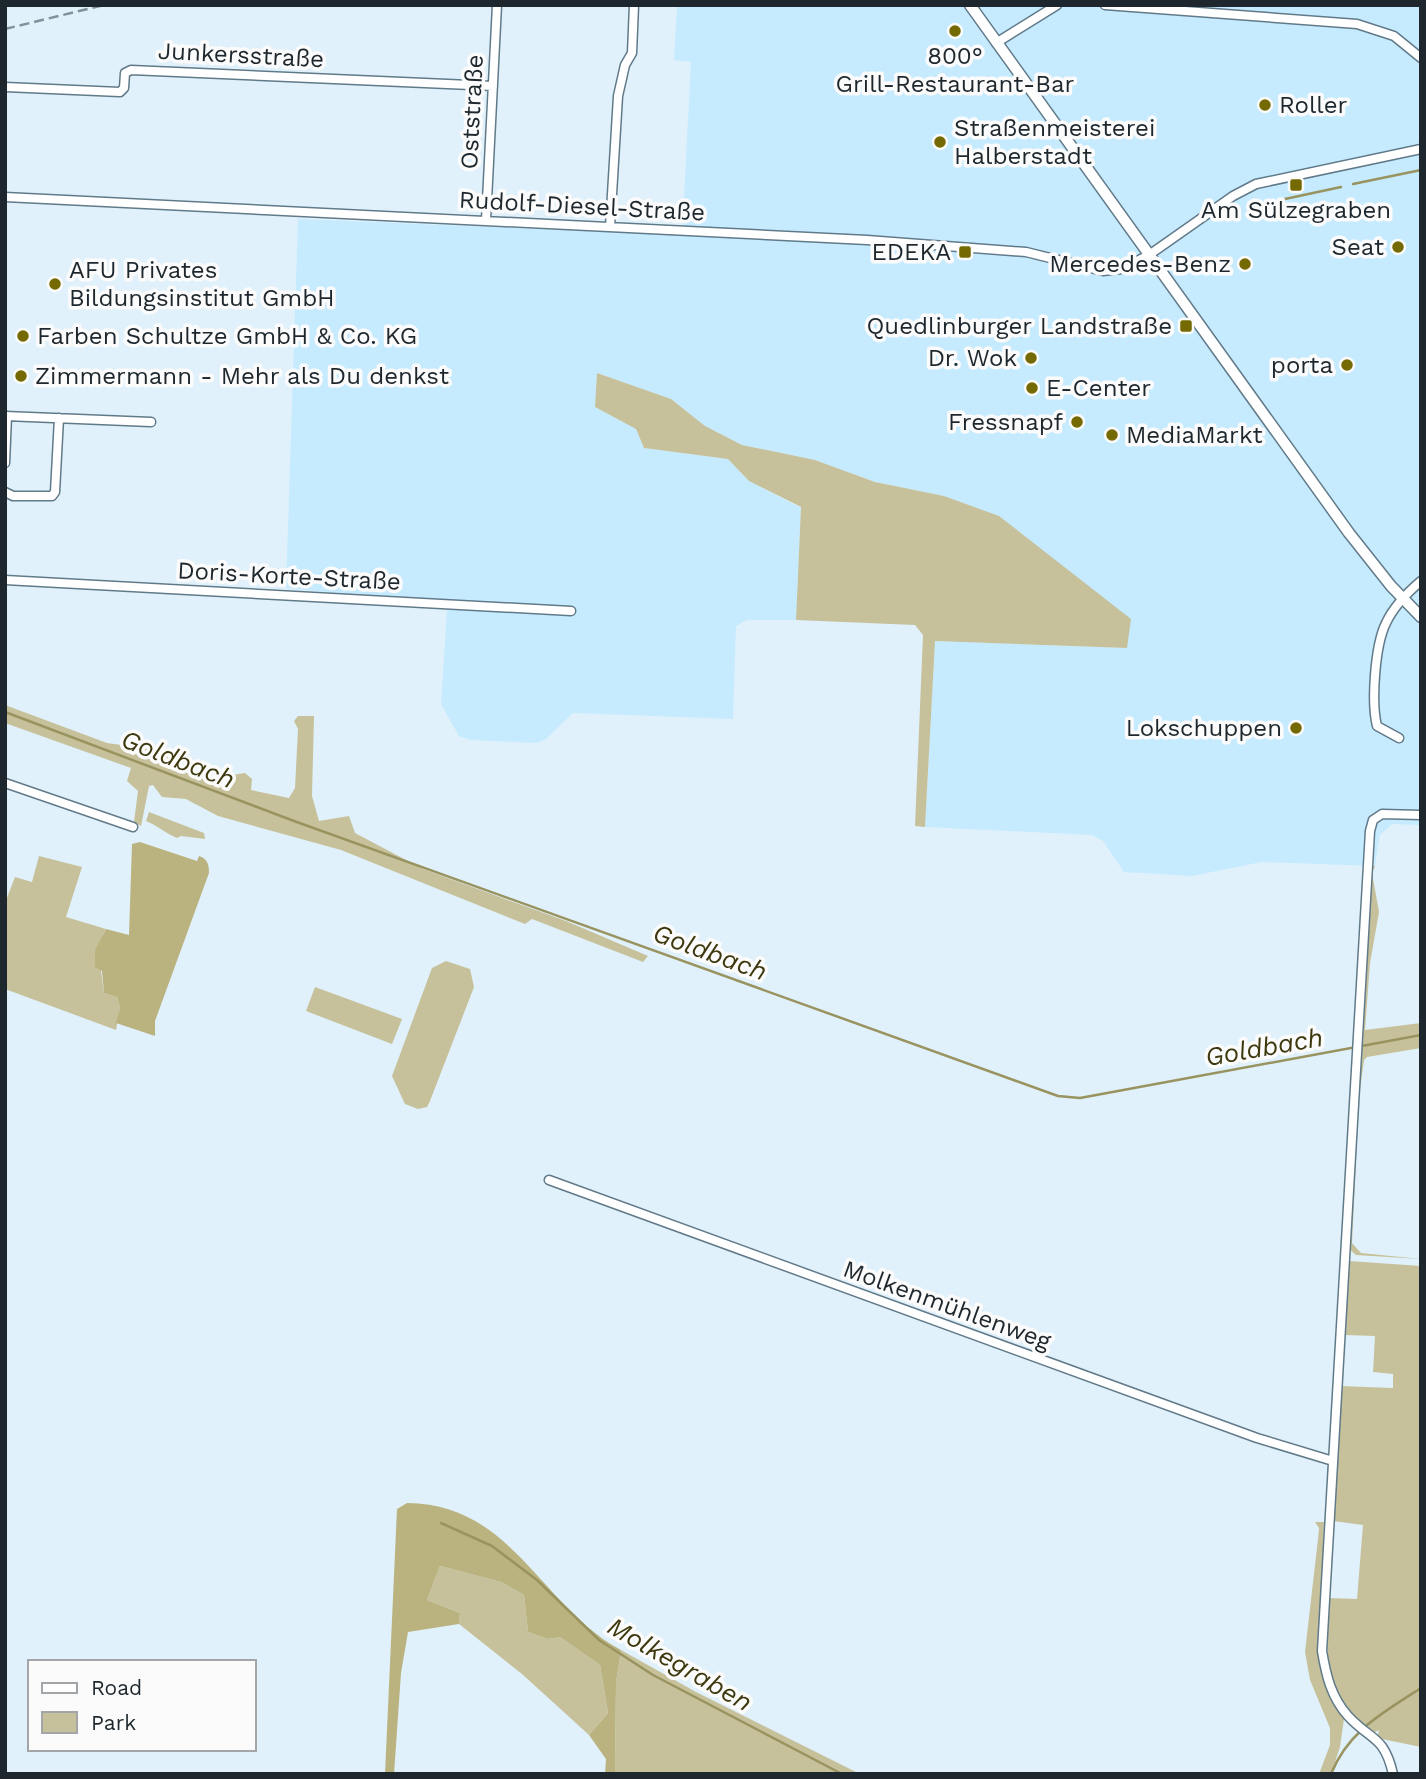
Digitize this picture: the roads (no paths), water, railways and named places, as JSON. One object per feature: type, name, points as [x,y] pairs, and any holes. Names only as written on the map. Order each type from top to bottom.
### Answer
[{"type":"main road","points":[[970,5],[1349,533],[1403,600],[1421,617]]},
{"type":"street","name":"Oststraße","points":[[486,220],[497,5]]},
{"type":"street","points":[[610,227],[618,96],[625,65],[632,53],[634,5]]},
{"type":"street","points":[[996,43],[1057,5]]},
{"type":"street","points":[[1105,5],[1200,9],[1370,27],[1404,42],[1421,58]]},
{"type":"street","name":"Junkersstraße","points":[[5,88],[120,92],[124,88],[125,73],[131,70],[493,86]]},
{"type":"street","points":[[1149,255],[1251,186],[1421,149]]},
{"type":"street","name":"Rudolf-Diesel-Straße","points":[[5,197],[1003,249],[1039,254],[1099,271],[1117,270],[1149,255]]},
{"type":"street","points":[[5,463],[6,416],[151,422]]},
{"type":"street","points":[[5,492],[13,496],[52,496],[55,492],[59,418]]},
{"type":"street","name":"Doris-Korte-Straße","points":[[5,580],[571,611]]},
{"type":"street","points":[[1399,738],[1377,726],[1374,715],[1382,631],[1403,600],[1421,581]]},
{"type":"street","points":[[5,783],[133,827]]},
{"type":"street","points":[[1393,1774],[1383,1744],[1362,1728],[1333,1695],[1322,1651],[1356,1047],[1373,820],[1382,814],[1421,815]]},
{"type":"street","name":"Molkenmühlenweg","points":[[549,1180],[1257,1438],[1333,1461]]},
{"type":"waterway","points":[[1353,184],[1421,170]]},
{"type":"waterway","points":[[1285,199],[1341,187]]},
{"type":"waterway","name":"Goldbach","points":[[5,712],[294,821],[1058,1096],[1080,1098],[1421,1035]]},
{"type":"waterway","name":"Molkegraben","points":[[441,1523],[492,1546],[537,1580],[599,1640],[653,1675],[842,1774]]},
{"type":"waterway","name":"Molkegraben","points":[[1331,1774],[1338,1759],[1357,1734],[1381,1714],[1421,1688]]},
{"type":"railway","points":[[5,29],[104,5]]},
{"type":"place","name":"800° Grill-Restaurant-Bar","points":[[955,31]]},
{"type":"place","name":"Roller","points":[[1265,105]]},
{"type":"place","name":"Straßenmeisterei Halberstadt","points":[[940,142]]},
{"type":"place","name":"Am Sülzegraben","points":[[1296,185]]},
{"type":"place","name":"Seat","points":[[1398,247]]},
{"type":"place","name":"EDEKA","points":[[965,252]]},
{"type":"place","name":"Mercedes-Benz","points":[[1245,264]]},
{"type":"place","name":"AFU Privates Bildungsinstitut GmbH","points":[[55,284]]},
{"type":"place","name":"Quedlinburger Landstraße","points":[[1186,326]]},
{"type":"place","name":"Farben Schultze GmbH & Co. KG","points":[[23,336]]},
{"type":"place","name":"Dr. Wok","points":[[1031,358]]},
{"type":"place","name":"porta","points":[[1347,365]]},
{"type":"place","name":"Zimmermann - Mehr als Du denkst","points":[[21,376]]},
{"type":"place","name":"E-Center","points":[[1032,388]]},
{"type":"place","name":"Fressnapf","points":[[1077,422]]},
{"type":"place","name":"MediaMarkt","points":[[1112,435]]},
{"type":"place","name":"Lokschuppen","points":[[1296,728]]}]
